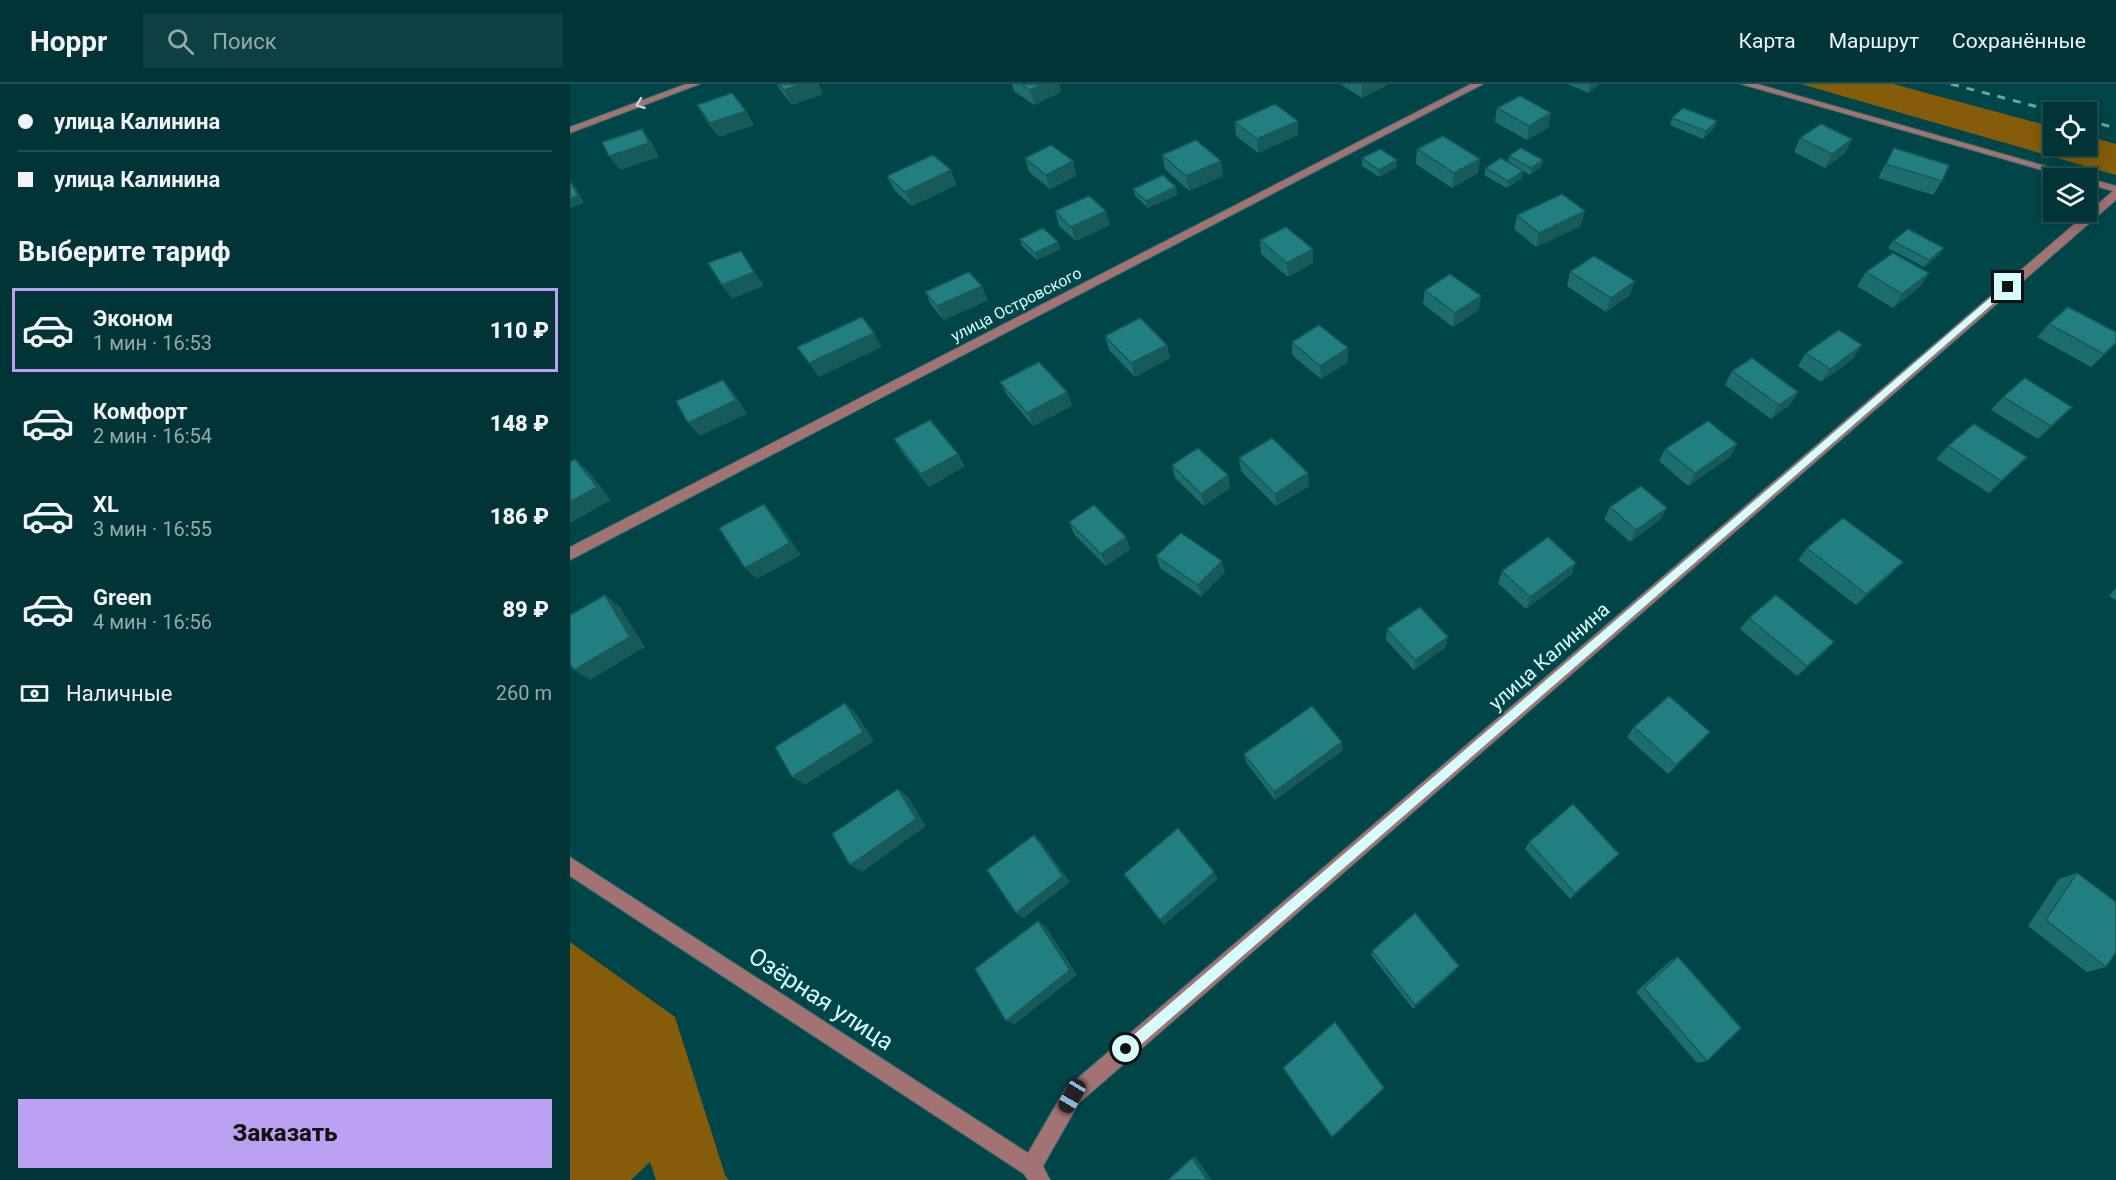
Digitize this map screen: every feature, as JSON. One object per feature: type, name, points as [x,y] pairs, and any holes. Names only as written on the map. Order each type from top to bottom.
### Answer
[{"type":"street","points":[[570,130],[695,84]]},
{"type":"street","name":"улица Островского","points":[[570,554],[1478,84]]},
{"type":"street","points":[[1746,84],[2044,168]]},
{"type":"street","points":[[2097,183],[2116,189]]},
{"type":"street","name":"улица Калинина","points":[[1035,1174],[1072,1096],[2116,194]]},
{"type":"street","name":"Озёрная улица","points":[[570,866],[1035,1174]]},
{"type":"shaded area","points":[[1801,84],[1893,84],[2043,124],[2043,154]]},
{"type":"shaded area","points":[[2097,139],[2116,144],[2116,175],[2050,156],[2097,156]]},
{"type":"shaded area","points":[[570,942],[675,1017],[725,1175],[729,1180],[656,1180],[650,1162],[631,1180],[570,1180]]},
{"type":"building","points":[[779,84],[803,84],[784,90]]},
{"type":"building","points":[[1021,84],[1043,84],[1030,90]]},
{"type":"building","points":[[732,93],[746,111],[710,123],[697,105]]},
{"type":"building","points":[[1520,96],[1551,113],[1529,126],[1497,108]]},
{"type":"building","points":[[1275,104],[1298,121],[1257,139],[1235,122]]},
{"type":"building","points":[[1683,108],[1717,121],[1706,131],[1672,118]]},
{"type":"building","points":[[1821,124],[1852,139],[1832,154],[1800,138]]},
{"type":"building","points":[[642,129],[649,143],[609,156],[602,142]]},
{"type":"building","points":[[1443,136],[1480,159],[1454,173],[1417,149]]},
{"type":"building","points":[[1196,140],[1221,161],[1186,176],[1162,155]]},
{"type":"building","points":[[1051,145],[1073,161],[1046,175],[1025,158]]},
{"type":"building","points":[[1521,148],[1543,160],[1531,168],[1509,156]]},
{"type":"building","points":[[1894,148],[1949,165],[1942,181],[1886,164]]},
{"type":"building","points":[[1380,149],[1397,160],[1379,170],[1362,158]]},
{"type":"building","points":[[933,155],[951,170],[905,192],[887,176]]},
{"type":"building","points":[[1501,158],[1523,171],[1508,181],[1486,168]]},
{"type":"building","points":[[1163,175],[1176,187],[1146,201],[1133,189]]},
{"type":"building","points":[[570,181],[578,196],[570,199]]},
{"type":"building","points":[[1562,194],[1585,211],[1539,233],[1517,215]]},
{"type":"building","points":[[1089,196],[1106,211],[1071,227],[1055,211]]},
{"type":"building","points":[[1286,227],[1313,249],[1287,263],[1260,240]]},
{"type":"building","points":[[1043,228],[1058,242],[1035,253],[1020,239]]},
{"type":"building","points":[[1908,229],[1944,248],[1929,260],[1893,241]]},
{"type":"building","points":[[741,251],[754,272],[722,285],[708,263]]},
{"type":"building","points":[[1893,253],[1929,273],[1902,294],[1866,272]]},
{"type":"building","points":[[1594,256],[1635,281],[1611,298],[1570,272]]},
{"type":"building","points":[[969,272],[982,286],[937,306],[925,292]]},
{"type":"building","points":[[1450,274],[1481,296],[1455,313],[1425,290]]},
{"type":"building","points":[[2068,307],[2116,332],[2116,343],[2104,354],[2049,324]]},
{"type":"building","points":[[862,317],[874,333],[809,363],[797,347]]},
{"type":"building","points":[[1140,318],[1167,345],[1131,363],[1105,336]]},
{"type":"building","points":[[1319,325],[1348,348],[1320,366],[1292,342]]},
{"type":"building","points":[[1839,330],[1862,345],[1830,369],[1806,353]]},
{"type":"building","points":[[1752,358],[1798,392],[1779,405],[1732,371]]},
{"type":"building","points":[[1039,362],[1067,392],[1027,413],[1000,382]]},
{"type":"building","points":[[2025,378],[2072,407],[2051,426],[2003,397]]},
{"type":"building","points":[[723,380],[736,400],[688,423],[676,401]]},
{"type":"building","points":[[930,420],[958,454],[921,474],[894,439]]},
{"type":"building","points":[[1708,421],[1737,444],[1695,473],[1665,449]]},
{"type":"building","points":[[1974,424],[2027,457],[2001,481],[1948,446]]},
{"type":"building","points":[[1272,438],[1308,473],[1275,494],[1239,458]]},
{"type":"building","points":[[1198,448],[1228,475],[1201,494],[1172,465]]},
{"type":"building","points":[[575,459],[597,487],[570,502],[570,462]]},
{"type":"building","points":[[1641,486],[1667,508],[1636,530],[1610,507]]},
{"type":"building","points":[[764,504],[790,543],[745,568],[719,528]]},
{"type":"building","points":[[1094,505],[1126,537],[1101,554],[1069,522]]},
{"type":"building","points":[[1843,518],[1903,562],[1866,594],[1807,548]]},
{"type":"building","points":[[1181,533],[1222,561],[1198,585],[1156,556]]},
{"type":"building","points":[[1548,537],[1576,563],[1530,597],[1502,571]]},
{"type":"building","points":[[605,595],[630,637],[574,670],[570,664],[570,615]]},
{"type":"building","points":[[1776,595],[1834,642],[1807,666],[1749,618]]},
{"type":"building","points":[[1420,607],[1448,637],[1415,660],[1387,629]]},
{"type":"building","points":[[1669,696],[1710,732],[1676,765],[1634,727]]},
{"type":"building","points":[[845,703],[863,732],[792,777],[775,747]]},
{"type":"building","points":[[1312,706],[1342,742],[1274,792],[1244,754]]},
{"type":"building","points":[[898,789],[916,819],[850,865],[832,834]]},
{"type":"building","points":[[1573,804],[1619,854],[1575,893],[1529,842]]},
{"type":"building","points":[[1178,828],[1214,872],[1160,920],[1124,874]]},
{"type":"building","points":[[1034,835],[1063,876],[1016,913],[987,870]]},
{"type":"building","points":[[2077,873],[2116,902],[2116,952],[2106,967],[2046,920]]},
{"type":"building","points":[[1415,913],[1459,966],[1415,1005],[1372,951]]},
{"type":"building","points":[[1038,921],[1070,970],[1006,1021],[975,969]]},
{"type":"building","points":[[1678,957],[1741,1028],[1707,1061],[1644,988]]},
{"type":"building","points":[[1335,1022],[1384,1088],[1332,1137],[1283,1068]]},
{"type":"building","points":[[1192,1158],[1207,1180],[1168,1180]]},
{"type":"railway","points":[[1951,84],[2043,108]]},
{"type":"railway","points":[[2097,123],[2116,128]]},
{"type":"route","points":[[1126,1049],[2008,287]]}]
